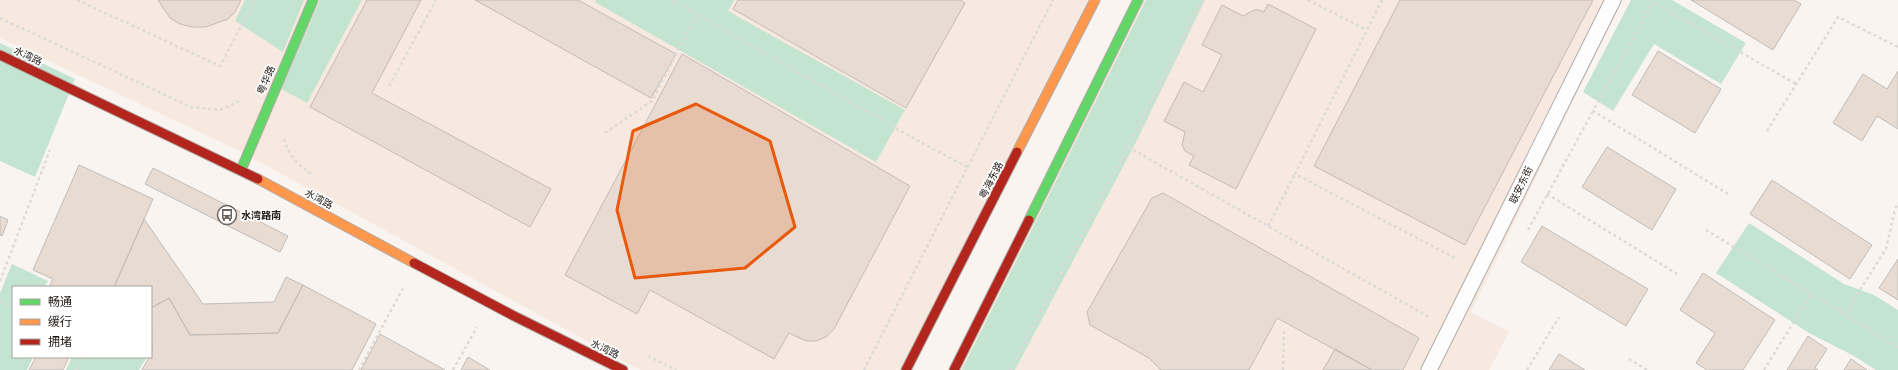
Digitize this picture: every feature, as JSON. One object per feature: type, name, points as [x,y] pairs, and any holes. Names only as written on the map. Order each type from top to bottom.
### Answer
[{"type":"street","name":"粤华路","points":[[241,170],[313,0]]},
{"type":"street","name":"粤海东路","points":[[906,370],[1095,0]]},
{"type":"street","points":[[954,370],[1138,0]]},
{"type":"street","name":"水湾路","points":[[0,55],[241,170],[490,303],[623,370]]},
{"type":"lane","name":"联安东街","points":[[1429,370],[1480,270],[1612,0]]},
{"type":"path","points":[[77,0],[220,66],[255,0]]},
{"type":"path","points":[[389,86],[436,0]]},
{"type":"path","points":[[672,0],[920,142],[968,167]]},
{"type":"path","points":[[864,370],[1053,0]]},
{"type":"path","points":[[1010,370],[1128,147],[1202,0]]},
{"type":"path","points":[[1308,0],[1367,30]]},
{"type":"path","points":[[1268,226],[1382,0]]},
{"type":"path","points":[[1525,235],[1653,2],[1796,84]]},
{"type":"path","points":[[605,133],[652,101],[697,14]]},
{"type":"path","points":[[1766,131],[1838,17],[1898,47]]},
{"type":"path","points":[[0,18],[191,107],[220,110],[235,105],[244,98]]},
{"type":"path","points":[[1593,111],[1728,194]]},
{"type":"path","points":[[284,138],[288,151],[298,163],[314,176]]},
{"type":"path","points":[[1128,147],[1450,329]]},
{"type":"path","points":[[0,281],[50,150]]},
{"type":"path","points":[[1295,174],[1480,270]]},
{"type":"path","points":[[1547,194],[1679,275]]},
{"type":"path","points":[[1844,315],[1886,249],[1898,204]]},
{"type":"path","points":[[1706,230],[1898,347]]},
{"type":"path","points":[[359,370],[416,264]]},
{"type":"path","points":[[1764,370],[1811,294]]},
{"type":"path","points":[[0,301],[12,307]]},
{"type":"path","points":[[453,370],[490,303]]},
{"type":"path","points":[[1527,370],[1559,317]]},
{"type":"path","points":[[1283,370],[1284,329]]},
{"type":"path","points":[[647,355],[676,370]]},
{"type":"path","points":[[76,370],[82,358]]},
{"type":"path","points":[[1629,359],[1647,370]]},
{"type":"highlighted area","points":[[696,104],[770,141],[795,227],[745,268],[635,278],[617,210],[633,131]]},
{"type":"shaded area","points":[[0,0],[312,0],[246,154],[0,38]]},
{"type":"shaded area","points":[[313,0],[1094,0],[904,370],[640,370],[247,155]]},
{"type":"shaded area","points":[[1138,0],[1622,0],[1471,312],[1366,257],[1509,332],[1489,370],[954,370]]},
{"type":"green space","points":[[245,0],[304,0],[283,52],[235,21]]},
{"type":"green space","points":[[320,0],[362,0],[307,103],[281,89]]},
{"type":"green space","points":[[596,0],[734,0],[728,11],[905,110],[876,162],[595,2]]},
{"type":"green space","points":[[1146,0],[1205,0],[1135,144],[1015,370],[962,370]]},
{"type":"green space","points":[[1631,0],[1672,0],[1746,43],[1721,84],[1654,44],[1613,111],[1583,92]]},
{"type":"green space","points":[[0,43],[75,79],[35,177],[0,161]]},
{"type":"green space","points":[[1749,223],[1844,284],[1874,295],[1898,310],[1898,370],[1876,370],[1854,356],[1809,333],[1716,273]]},
{"type":"green space","points":[[12,264],[48,281],[46,286],[12,286],[12,358],[33,358],[27,370],[0,370],[0,293]]},
{"type":"green space","points":[[72,358],[146,358],[139,370],[66,370]]},
{"type":"building","points":[[158,0],[241,0],[235,12],[228,19],[206,27],[192,27],[180,24],[170,18]]},
{"type":"building","points":[[367,0],[421,0],[372,93],[551,189],[530,227],[310,107]]},
{"type":"building","points":[[475,0],[578,0],[676,54],[651,98]]},
{"type":"building","points":[[738,0],[961,0],[965,3],[906,108],[733,9]]},
{"type":"building","points":[[1400,0],[1593,0],[1465,245],[1314,166]]},
{"type":"building","points":[[1691,0],[1794,0],[1801,4],[1773,50]]},
{"type":"building","points":[[1268,4],[1316,29],[1236,189],[1189,165],[1194,156],[1185,151],[1182,145],[1185,132],[1164,121],[1184,82],[1203,92],[1222,55],[1202,45],[1222,5],[1243,16],[1254,10],[1264,12]]},
{"type":"building","points":[[1658,51],[1721,89],[1695,133],[1632,95]]},
{"type":"building","points":[[682,54],[910,186],[834,329],[826,337],[816,341],[806,341],[789,333],[774,359],[650,290],[637,314],[565,275]]},
{"type":"building","points":[[1898,71],[1898,129],[1877,116],[1862,141],[1833,123],[1863,74],[1887,89]]},
{"type":"building","points":[[1607,147],[1676,189],[1652,230],[1582,187]]},
{"type":"building","points":[[79,165],[153,199],[114,286],[50,286],[53,279],[33,270]]},
{"type":"building","points":[[153,168],[288,236],[280,252],[145,184]]},
{"type":"building","points":[[1772,180],[1872,245],[1850,279],[1750,214]]},
{"type":"building","points":[[1163,193],[1419,338],[1403,370],[1372,370],[1277,318],[1249,370],[1161,370],[1149,358],[1090,325],[1087,312],[1152,198]]},
{"type":"building","points":[[0,216],[8,220],[2,236],[0,235]]},
{"type":"building","points":[[144,219],[203,304],[274,302],[286,277],[303,285],[278,333],[190,335],[169,298],[152,307],[152,286],[114,286]]},
{"type":"building","points":[[1542,226],[1648,289],[1626,326],[1521,262]]},
{"type":"building","points":[[1898,259],[1898,300],[1879,288]]},
{"type":"building","points":[[1703,273],[1775,320],[1743,370],[1707,370],[1696,363],[1715,333],[1680,310]]},
{"type":"building","points":[[303,285],[376,324],[352,370],[142,370],[148,358],[152,358],[152,307],[169,298],[190,335],[278,333]]},
{"type":"building","points":[[380,334],[445,370],[361,370]]},
{"type":"building","points":[[1808,336],[1827,349],[1815,368],[1818,370],[1787,370]]},
{"type":"building","points":[[1335,349],[1372,370],[1323,370]]},
{"type":"building","points":[[1559,354],[1585,370],[1549,370]]},
{"type":"building","points":[[468,357],[490,370],[461,370]]},
{"type":"building","points":[[35,358],[69,358],[63,370],[29,370]]},
{"type":"building","points":[[1851,359],[1867,370],[1844,370]]},
{"type":"traffic: fast","points":[[241,170],[313,0]]},
{"type":"traffic: fast","points":[[1029,220],[1138,0]]},
{"type":"traffic: slow","points":[[1017,152],[1095,0]]},
{"type":"traffic: slow","points":[[258,179],[414,263]]},
{"type":"traffic: jam","points":[[0,55],[258,179]]},
{"type":"traffic: jam","points":[[906,370],[1017,152]]},
{"type":"traffic: jam","points":[[954,370],[1029,220]]},
{"type":"traffic: jam","points":[[414,263],[514,316],[623,370]]},
{"type":"place","name":"水湾路南","points":[[227,215]]}]
